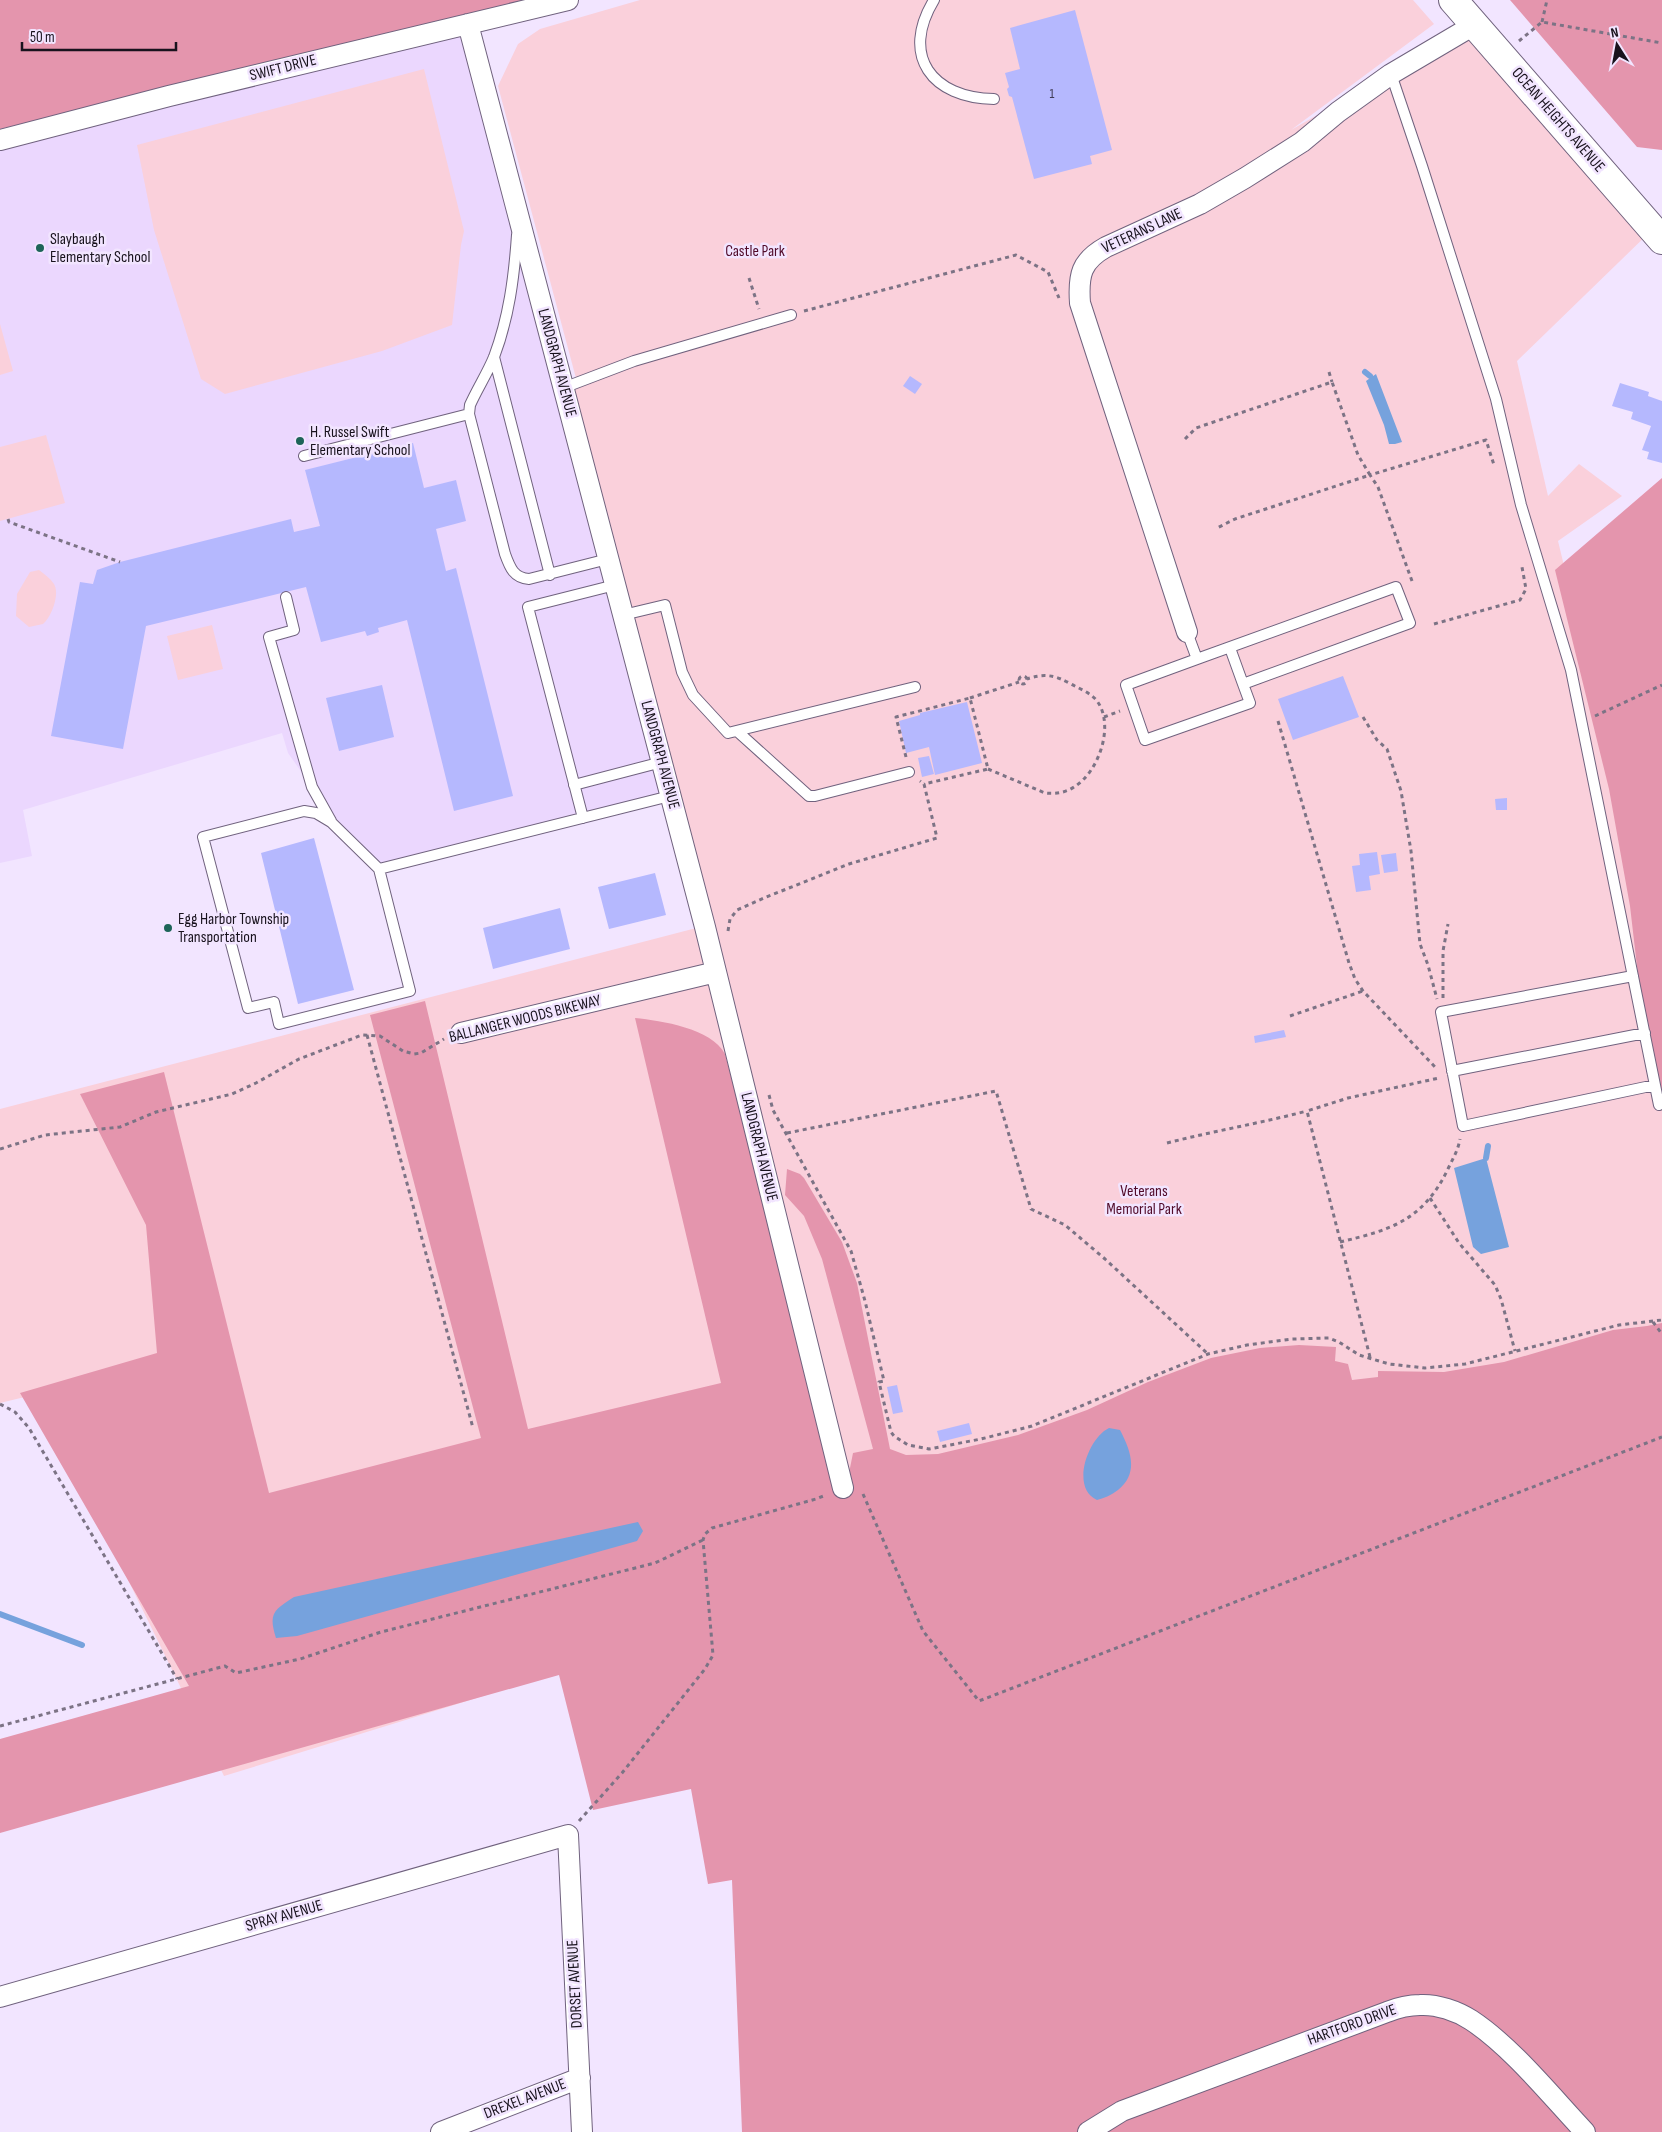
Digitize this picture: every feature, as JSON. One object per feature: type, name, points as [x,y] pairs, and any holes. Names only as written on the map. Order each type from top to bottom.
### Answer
[{"type":"main road","name":"OCEAN HEIGHTS AVENUE","points":[[1453,0],[1662,240]]},
{"type":"street","name":"SWIFT DRIVE","points":[[0,140],[169,96],[568,0]]},
{"type":"street","name":"LANDGRAPH AVENUE","points":[[468,24],[716,972],[843,1486]]},
{"type":"street","name":"VETERANS LANE","points":[[1187,632],[1080,302],[1081,274],[1084,266],[1096,253],[1200,204],[1245,178],[1302,142],[1338,112],[1391,74],[1474,25]]},
{"type":"street","name":"BALLANGER WOODS BIKEWAY","points":[[461,1033],[716,972]]},
{"type":"street","name":"SPRAY AVENUE","points":[[0,1997],[568,1835]]},
{"type":"street","name":"DORSET AVENUE","points":[[568,1835],[582,2132]]},
{"type":"street","name":"HARTFORD DRIVE","points":[[1088,2132],[1122,2111],[1387,2012],[1420,2004],[1453,2011],[1470,2019],[1509,2053],[1585,2132]]},
{"type":"street","name":"DREXEL AVENUE","points":[[441,2132],[580,2078]]},
{"type":"lane","points":[[934,0],[927,12],[920,33],[920,47],[926,67],[936,80],[951,90],[974,99],[994,99]]},
{"type":"lane","points":[[1391,74],[1496,399],[1521,505],[1571,670],[1659,1105]]},
{"type":"lane","points":[[519,217],[513,287],[505,322],[494,357],[481,387],[474,396],[469,414],[509,566],[518,577],[536,579],[608,559]]},
{"type":"lane","points":[[563,388],[634,361],[791,315]]},
{"type":"lane","points":[[494,357],[550,575]]},
{"type":"lane","points":[[304,456],[469,414]]},
{"type":"lane","points":[[583,818],[528,607],[615,584]]},
{"type":"lane","points":[[1230,648],[1243,684],[1250,703],[1145,740],[1126,684],[1396,587],[1410,623],[1243,684]]},
{"type":"lane","points":[[286,597],[294,630],[269,637],[312,787],[331,822]]},
{"type":"lane","points":[[623,615],[665,604],[682,672],[693,695],[728,733],[915,688]]},
{"type":"lane","points":[[1187,632],[1196,659]]},
{"type":"lane","points":[[737,731],[809,796],[909,772]]},
{"type":"lane","points":[[574,785],[662,762]]},
{"type":"lane","points":[[379,869],[670,796]]},
{"type":"lane","points":[[304,811],[316,813],[331,822],[379,869],[410,991],[279,1024],[274,1002],[248,1008],[203,838],[304,811]]},
{"type":"lane","points":[[1633,976],[1441,1012],[1463,1126],[1655,1085]]},
{"type":"lane","points":[[1452,1071],[1644,1033]]},
{"type":"path","points":[[1502,56],[1542,22],[1547,0]]},
{"type":"path","points":[[1542,22],[1662,43]]},
{"type":"path","points":[[749,278],[758,309],[786,301],[791,315],[1016,255],[1048,272],[1061,305]]},
{"type":"path","points":[[1329,372],[1358,455],[1378,487],[1412,581]]},
{"type":"path","points":[[1185,439],[1196,428],[1332,382]]},
{"type":"path","points":[[1217,528],[1235,519],[1486,440],[1494,466]]},
{"type":"path","points":[[8,519],[9,522],[120,562]]},
{"type":"path","points":[[1434,624],[1520,600],[1526,589],[1521,560]]},
{"type":"path","points":[[729,939],[728,925],[737,910],[849,864],[936,838],[924,784],[909,772],[896,717],[970,698],[1019,682],[1022,676],[1027,679],[1043,674],[1066,681],[1093,697],[1100,706],[1104,717],[1104,736],[1093,767],[1080,782],[1068,790],[1054,794],[1045,793],[988,769],[924,784]]},
{"type":"path","points":[[1583,722],[1662,685]]},
{"type":"path","points":[[970,698],[988,769]]},
{"type":"path","points":[[1104,717],[1121,710]]},
{"type":"path","points":[[1363,717],[1377,740],[1387,750],[1402,791],[1411,851],[1420,944],[1431,972],[1441,1012]]},
{"type":"path","points":[[1278,721],[1355,979],[1363,991],[1436,1068],[1452,1071]]},
{"type":"path","points":[[1441,1012],[1444,996],[1443,951],[1448,924]]},
{"type":"path","points":[[1290,1016],[1363,991]]},
{"type":"path","name":"BALLANGER WOODS BIKEWAY","points":[[367,1035],[384,1038],[403,1051],[414,1054],[424,1052],[438,1041],[461,1033]]},
{"type":"path","points":[[0,1149],[45,1135],[120,1127],[156,1112],[232,1094],[308,1055],[367,1035],[473,1428]]},
{"type":"path","points":[[1167,1142],[1307,1111],[1348,1098],[1438,1078],[1452,1071]]},
{"type":"path","points":[[767,1088],[773,1110],[850,1251],[865,1301],[884,1382],[879,1382],[891,1432],[902,1442],[915,1447],[929,1449],[981,1439],[1032,1426],[1208,1354],[1273,1341],[1329,1338],[1339,1342],[1354,1353],[1389,1364],[1425,1368],[1465,1364],[1619,1325],[1662,1320]]},
{"type":"path","points":[[787,1134],[996,1091],[1031,1209],[1065,1226],[1105,1259],[1208,1354]]},
{"type":"path","points":[[1307,1111],[1370,1357]]},
{"type":"path","points":[[1340,1242],[1380,1232],[1394,1226],[1416,1212],[1439,1187],[1458,1149],[1463,1126]]},
{"type":"path","points":[[1430,1198],[1459,1243],[1495,1285],[1501,1299],[1515,1351]]},
{"type":"path","points":[[1653,1322],[1662,1334]]},
{"type":"path","points":[[0,1404],[14,1412],[29,1428],[177,1679]]},
{"type":"path","points":[[568,1835],[582,1815],[622,1773],[705,1669],[713,1656],[703,1540],[706,1532],[712,1528],[816,1500],[843,1486],[862,1493],[923,1631],[979,1701],[1662,1437]]},
{"type":"path","points":[[0,1726],[225,1666],[236,1673],[300,1659],[381,1632],[655,1563],[703,1540]]},
{"type":"shaded area","points":[[0,0],[541,0],[0,129]]},
{"type":"shaded area","points":[[1510,0],[1662,0],[1662,150],[1637,147]]},
{"type":"shaded area","name":"H. Russel Swift Elementary School","points":[[468,24],[670,796],[379,869],[331,822],[312,787],[288,753],[282,733],[23,810],[32,856],[0,863],[0,140]]},
{"type":"shaded area","points":[[1662,478],[1662,1095],[1638,975],[1630,906],[1609,789],[1555,570]]},
{"type":"shaded area","points":[[425,1001],[528,1429],[721,1383],[635,1018],[685,1027],[709,1038],[725,1054],[836,1475],[847,1483],[853,1453],[873,1449],[822,1259],[804,1216],[785,1195],[787,1169],[800,1174],[804,1178],[842,1242],[857,1283],[890,1449],[906,1455],[938,1454],[1018,1435],[1087,1410],[1148,1382],[1211,1358],[1260,1348],[1299,1345],[1336,1347],[1335,1361],[1348,1364],[1352,1380],[1378,1377],[1378,1371],[1444,1372],[1504,1362],[1613,1330],[1662,1323],[1662,2132],[742,2132],[732,1880],[708,1884],[691,1789],[593,1810],[559,1675],[0,1833],[0,1739],[189,1686],[20,1393],[157,1353],[146,1225],[80,1094],[164,1072],[269,1493],[481,1438],[370,1015]]},
{"type":"green space","name":"Veterans Memorial Park","points":[[640,0],[1413,0],[1434,24],[1291,130],[1474,25],[1653,229],[1517,361],[1548,496],[1579,464],[1622,496],[1558,541],[1662,968],[1662,1610],[691,1632],[224,1776],[37,1394],[0,1403],[0,1109],[704,926],[563,388],[577,382],[498,86],[518,44],[540,29]]},
{"type":"green space","points":[[424,69],[464,231],[452,325],[382,351],[225,394],[201,379],[154,230],[137,145]]},
{"type":"green space","points":[[0,324],[13,371],[0,375]]},
{"type":"green space","points":[[46,435],[65,503],[0,521],[0,447]]},
{"type":"green space","points":[[39,570],[54,584],[56,599],[49,616],[43,624],[29,627],[16,616],[17,594],[30,572]]},
{"type":"green space","points":[[212,625],[223,669],[178,680],[167,636]]},
{"type":"water","points":[[1376,374],[1402,442],[1389,444],[1384,425],[1366,381]]},
{"type":"water","points":[[1486,1158],[1509,1247],[1481,1254],[1473,1247],[1454,1168]]},
{"type":"water","points":[[1109,1428],[1120,1430],[1130,1454],[1131,1469],[1125,1483],[1118,1490],[1097,1500],[1089,1494],[1085,1485],[1083,1475],[1085,1463],[1094,1442],[1101,1433]]},
{"type":"water","points":[[638,1522],[643,1531],[637,1541],[297,1636],[276,1638],[273,1623],[274,1613],[294,1597]]},
{"type":"building","points":[[1075,10],[1112,150],[1090,156],[1092,164],[1034,179],[1012,97],[1009,96],[1007,89],[1009,87],[1005,73],[1020,69],[1010,28]]},
{"type":"building","points":[[910,376],[922,384],[915,394],[903,386]]},
{"type":"building","points":[[1620,383],[1649,392],[1648,396],[1662,401],[1662,463],[1647,459],[1649,452],[1642,450],[1651,426],[1631,419],[1633,412],[1612,406]]},
{"type":"building","points":[[413,443],[424,488],[456,480],[466,521],[436,529],[446,571],[456,568],[513,796],[454,811],[407,620],[378,628],[379,632],[367,636],[365,631],[321,642],[306,587],[146,626],[123,749],[51,736],[80,582],[93,584],[97,570],[120,562],[291,519],[294,532],[320,526],[305,470]]},
{"type":"building","points":[[1343,676],[1359,717],[1293,740],[1278,699]]},
{"type":"building","points":[[382,685],[394,737],[339,751],[326,698]]},
{"type":"building","points":[[967,702],[982,763],[935,775],[929,747],[906,753],[899,721],[920,715],[920,713]]},
{"type":"building","points":[[929,756],[934,774],[922,777],[918,758]]},
{"type":"building","points":[[1507,798],[1507,810],[1496,810],[1495,799]]},
{"type":"building","points":[[314,838],[354,990],[298,1004],[261,853]]},
{"type":"building","points":[[1377,852],[1380,874],[1369,876],[1371,890],[1356,892],[1352,866],[1360,865],[1359,854]]},
{"type":"building","points":[[1396,853],[1398,871],[1384,873],[1381,855]]},
{"type":"building","points":[[655,873],[666,915],[609,929],[598,887]]},
{"type":"building","points":[[560,908],[570,949],[493,969],[483,928]]},
{"type":"building","points":[[1284,1030],[1286,1037],[1255,1043],[1254,1036]]},
{"type":"building","points":[[897,1385],[903,1412],[893,1414],[887,1387]]},
{"type":"building","points":[[969,1423],[972,1434],[940,1442],[937,1431]]},
{"type":"waterway","points":[[1365,372],[1370,376]]},
{"type":"waterway","points":[[1486,1158],[1488,1146]]},
{"type":"waterway","points":[[0,1614],[82,1645]]},
{"type":"place","name":"Slaybaugh Elementary School","points":[[40,248]]},
{"type":"place","name":"H. Russel Swift Elementary School","points":[[300,441]]},
{"type":"place","name":"Egg Harbor Township Transportation","points":[[168,928]]},
{"type":"park label","name":"Castle Park","points":[[755,251]]}]
